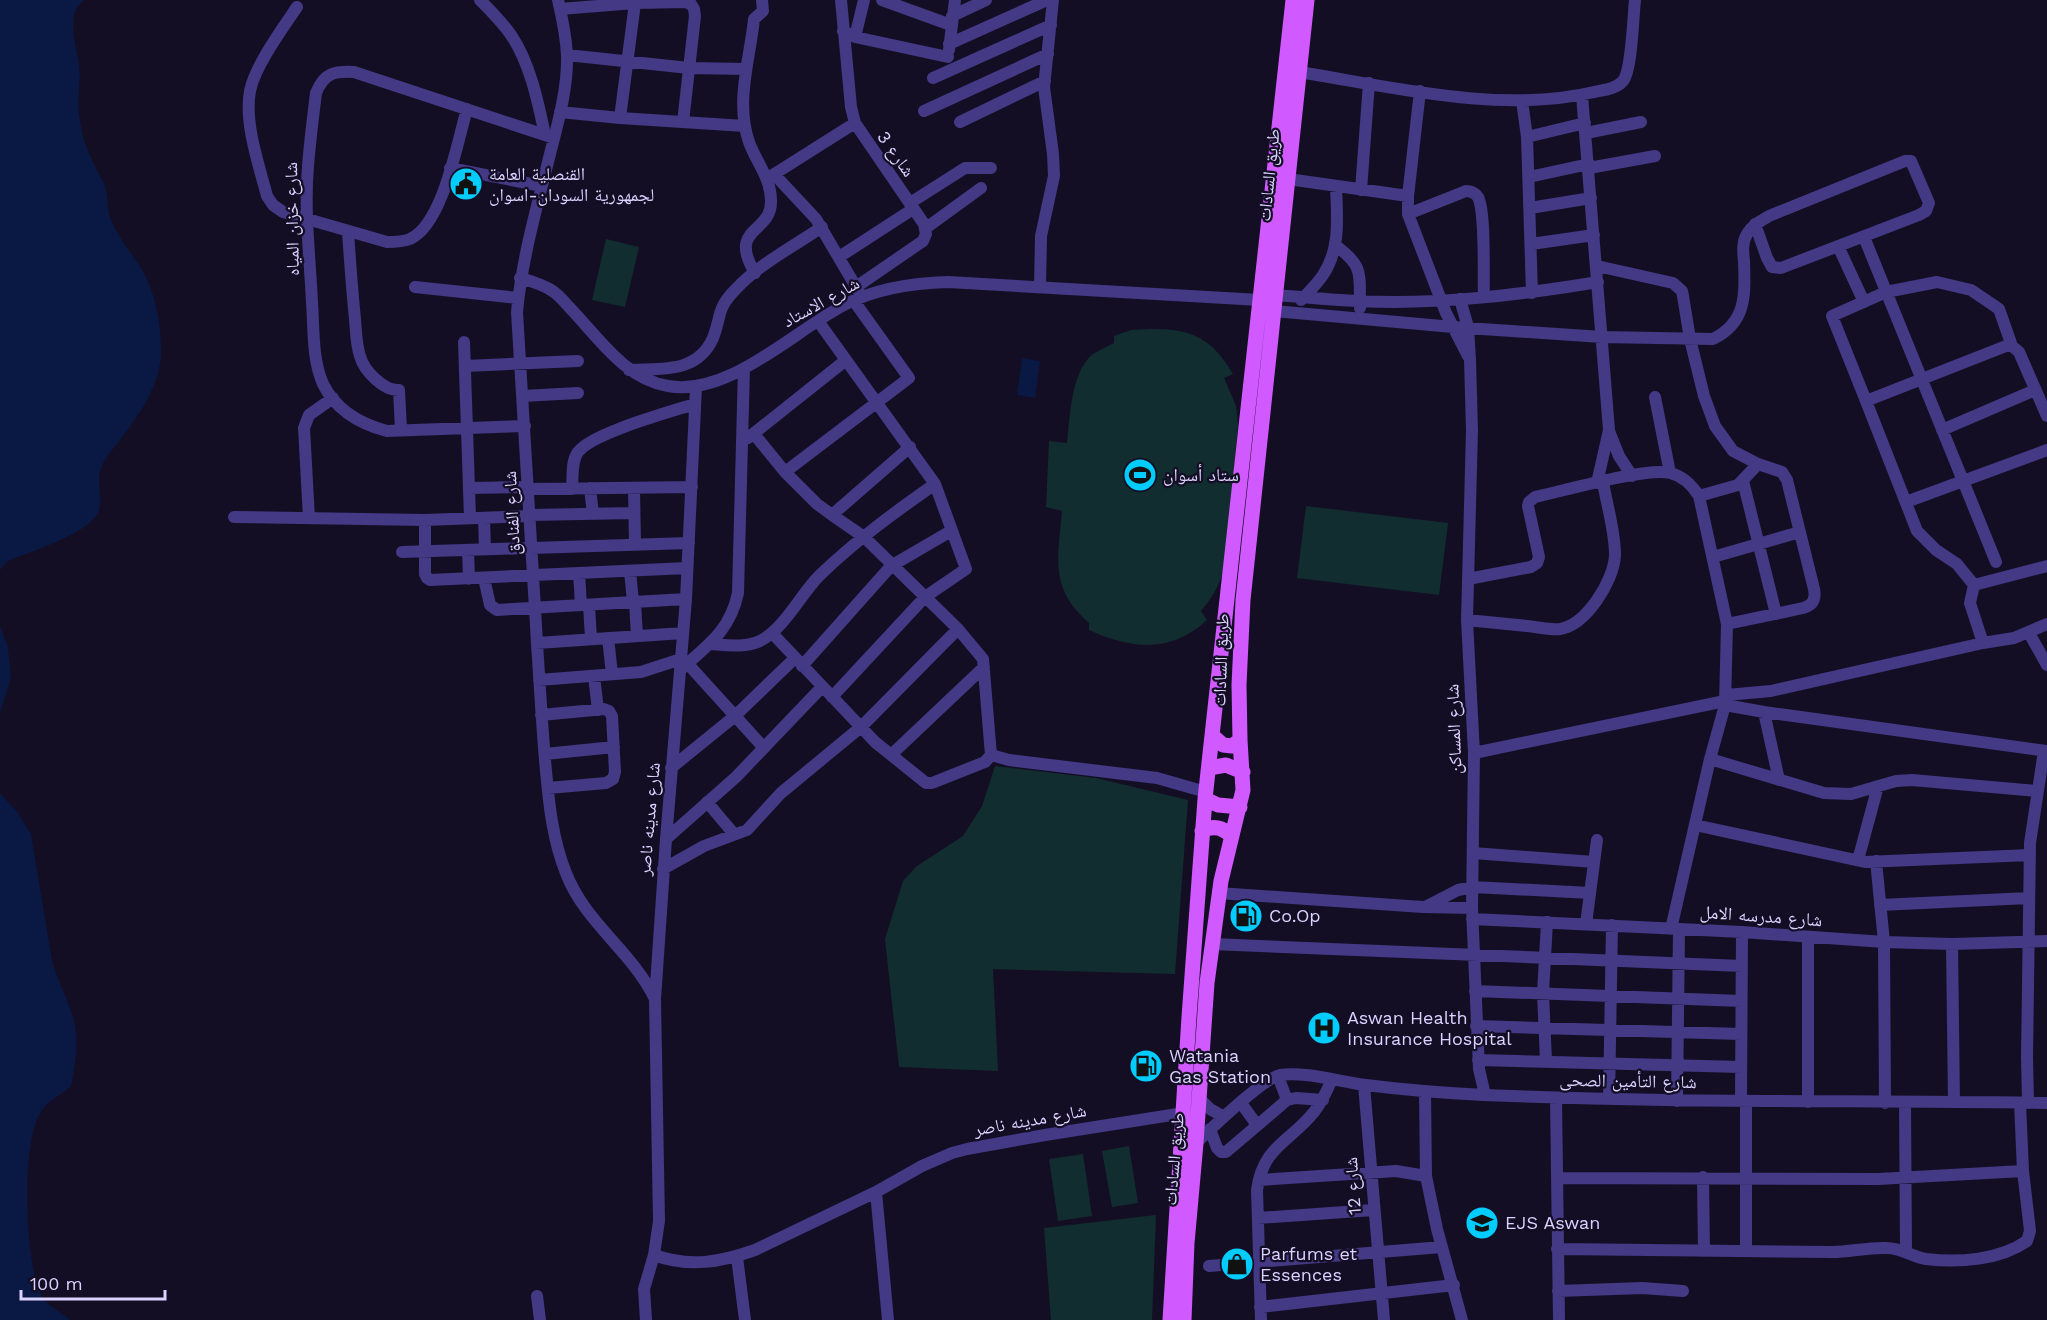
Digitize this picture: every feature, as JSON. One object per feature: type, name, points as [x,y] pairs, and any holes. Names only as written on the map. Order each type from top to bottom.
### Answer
[{"type":"main road","name":"طريق السادات","points":[[1170,1320],[1188,1017],[1202,831],[1293,0]]},
{"type":"main road","name":"طريق السادات","points":[[1184,1320],[1186,1243],[1196,1143],[1207,983],[1218,893],[1243,790],[1239,663],[1243,600],[1307,0]]},
{"type":"main road","points":[[1213,736],[1223,745],[1232,746],[1240,740]]},
{"type":"main road","points":[[1209,768],[1226,765],[1243,772]]},
{"type":"main road","points":[[1206,795],[1225,807],[1240,807]]},
{"type":"main road","points":[[1202,831],[1215,827],[1231,836]]},
{"type":"street","points":[[480,0],[500,20],[512,37],[528,71],[550,137]]},
{"type":"street","points":[[762,0],[763,12],[754,19],[744,83],[745,126],[749,143],[771,177],[803,204],[822,227],[857,295],[909,378],[784,472]]},
{"type":"street","name":"شارع 3","points":[[841,0],[849,34],[851,107],[855,123],[926,228]]},
{"type":"street","points":[[864,0],[849,34],[949,50],[1047,0]]},
{"type":"street","points":[[882,0],[952,21],[986,0]]},
{"type":"street","points":[[947,72],[955,0]]},
{"type":"street","points":[[1040,287],[1041,236],[1052,187],[1054,165],[1045,81],[1053,0]]},
{"type":"street","points":[[1299,72],[1500,101],[1582,95],[1618,86],[1624,80],[1629,66],[1635,0]]},
{"type":"street","points":[[559,4],[680,1],[691,4],[694,9],[683,122]]},
{"type":"street","points":[[620,118],[635,3]]},
{"type":"street","name":"شارع الفنادق","points":[[559,4],[567,55],[560,112],[550,137],[542,186],[520,278],[517,312],[544,754],[558,851],[566,875],[592,918],[642,974],[655,999]]},
{"type":"street","points":[[297,7],[256,74],[250,91],[249,110],[267,196],[282,212],[387,242],[411,239],[429,223],[441,201],[467,109]]},
{"type":"street","points":[[933,78],[1050,25]]},
{"type":"street","points":[[924,111],[1047,54]]},
{"type":"street","points":[[567,55],[689,68],[746,69]]},
{"type":"street","name":"شارع خزان المياه","points":[[525,426],[387,430],[371,427],[344,410],[333,398],[321,377],[315,354],[307,167],[316,93],[320,83],[327,76],[342,71],[354,72],[550,137]]},
{"type":"street","points":[[960,122],[1045,81]]},
{"type":"street","points":[[1361,190],[1369,83]]},
{"type":"street","points":[[1420,91],[1408,214],[1466,191],[1478,196],[1482,213],[1484,297]]},
{"type":"street","points":[[1467,620],[1556,629],[1571,626],[1588,613],[1610,576],[1614,563],[1614,549],[1600,483],[1609,430],[1582,95]]},
{"type":"street","points":[[1522,101],[1527,137],[1532,293]]},
{"type":"street","points":[[560,112],[745,126]]},
{"type":"street","points":[[1527,137],[1641,122]]},
{"type":"street","points":[[771,177],[855,123]]},
{"type":"street","points":[[1529,177],[1655,156]]},
{"type":"street","points":[[1274,311],[1453,327],[1602,337],[1713,339],[1728,332],[1739,316],[1745,289],[1743,244],[1755,224],[1769,216],[1905,161],[1911,161],[1929,203],[1926,211],[1919,215],[1781,268],[1772,267],[1755,224]]},
{"type":"street","points":[[450,168],[542,186]]},
{"type":"street","points":[[839,257],[965,168],[991,168]]},
{"type":"street","points":[[755,273],[747,260],[745,246],[749,236],[770,211],[771,177]]},
{"type":"street","points":[[1288,180],[1408,196]]},
{"type":"street","points":[[1292,312],[1323,274],[1331,259],[1337,234],[1336,186]]},
{"type":"street","points":[[857,295],[923,241],[926,228],[981,188]]},
{"type":"street","points":[[1530,208],[1591,198]]},
{"type":"street","name":"شارع المساكن","points":[[1408,214],[1453,327],[1470,360]]},
{"type":"street","points":[[629,370],[682,366],[694,361],[704,352],[713,338],[723,302],[738,286],[822,227]]},
{"type":"street","points":[[348,232],[360,357],[368,371],[382,384],[392,390],[399,390],[401,430]]},
{"type":"street","points":[[1531,244],[1594,235]]},
{"type":"street","points":[[1864,237],[1961,481],[1996,562]]},
{"type":"street","points":[[1335,245],[1356,263],[1360,318]]},
{"type":"street","points":[[1838,246],[1864,302]]},
{"type":"street","points":[[1597,266],[1678,286],[1683,296],[1690,339],[1714,426],[1733,451],[1758,464],[1777,470],[1785,476],[1815,595],[1809,606],[1727,624]]},
{"type":"street","name":"شارع الاستاد","points":[[520,278],[553,291],[629,370],[647,380],[668,386],[696,387],[721,381],[744,368],[857,295],[904,285],[926,283],[1040,287],[1260,300]]},
{"type":"street","points":[[1275,295],[1360,302],[1442,300],[1532,293],[1598,282]]},
{"type":"street","points":[[1974,585],[1957,564],[1936,550],[1917,531],[1832,316],[1886,292],[1937,282],[1971,290],[1999,309],[2012,346],[2019,352],[2047,416]]},
{"type":"street","points":[[415,287],[518,298]]},
{"type":"street","name":"شارع المساكن","points":[[1460,299],[1468,327],[1470,360],[1472,430],[1467,620],[1474,753],[1472,913],[1478,1060],[1485,1095]]},
{"type":"street","points":[[818,321],[936,484],[966,569],[925,597],[832,697]]},
{"type":"street","points":[[464,342],[470,518]]},
{"type":"street","points":[[1866,401],[2006,346],[2012,346]]},
{"type":"street","points":[[742,442],[846,360]]},
{"type":"street","points":[[465,366],[578,361]]},
{"type":"street","points":[[539,680],[647,671],[682,664],[710,644],[729,621],[738,593],[744,368]]},
{"type":"street","name":"شارع مدينه ناصر","points":[[646,1320],[644,1289],[654,1255],[660,1221],[655,999],[671,768],[682,664],[696,387]]},
{"type":"street","points":[[1942,430],[2035,390]]},
{"type":"street","points":[[522,396],[578,393]]},
{"type":"street","points":[[1655,397],[1670,473]]},
{"type":"street","points":[[309,518],[304,428],[309,415],[333,398]]},
{"type":"street","points":[[572,489],[574,460],[582,448],[626,425],[695,404]]},
{"type":"street","points":[[1609,430],[1619,456],[1632,476]]},
{"type":"street","points":[[754,434],[784,472],[817,504],[864,537],[891,566],[958,629],[983,659],[992,754]]},
{"type":"street","points":[[832,515],[910,447]]},
{"type":"street","points":[[1906,502],[2047,450]]},
{"type":"street","points":[[1699,496],[1733,488],[1743,481],[1758,464]]},
{"type":"street","points":[[1468,579],[1535,566],[1539,556],[1529,510],[1529,502],[1535,497],[1654,471],[1670,473],[1690,484],[1699,496],[1727,624],[1726,700],[1695,825],[1675,929],[1678,963],[1677,1101]]},
{"type":"street","points":[[1743,481],[1776,614]]},
{"type":"street","points":[[710,644],[744,645],[759,642],[772,633],[818,577],[883,520],[936,484]]},
{"type":"street","points":[[469,488],[692,487]]},
{"type":"street","points":[[590,488],[592,514]]},
{"type":"street","points":[[634,488],[635,544]]},
{"type":"street","points":[[234,518],[425,520],[634,513]]},
{"type":"street","points":[[484,518],[486,549]]},
{"type":"street","points":[[425,520],[425,573],[428,579],[687,568]]},
{"type":"street","points":[[671,768],[799,662],[891,566],[951,531]]},
{"type":"street","points":[[1713,557],[1800,532]]},
{"type":"street","points":[[402,552],[689,543]]},
{"type":"street","points":[[468,550],[469,579]]},
{"type":"street","points":[[1974,585],[2047,566]]},
{"type":"street","points":[[630,571],[637,636]]},
{"type":"street","points":[[579,573],[591,639]]},
{"type":"street","points":[[484,578],[490,605],[494,610],[686,600]]},
{"type":"street","points":[[1974,585],[1970,603],[1983,643]]},
{"type":"street","points":[[1474,753],[2014,638],[2047,624]]},
{"type":"street","points":[[663,868],[704,846],[747,830],[781,793],[861,727],[958,629]]},
{"type":"street","points":[[537,643],[683,633]]},
{"type":"street","points":[[772,633],[861,727],[926,783],[932,783],[984,762],[992,754]]},
{"type":"street","points":[[2028,633],[2047,665]]},
{"type":"street","points":[[608,638],[612,674]]},
{"type":"street","points":[[682,664],[764,748]]},
{"type":"street","points":[[891,755],[984,667]]},
{"type":"street","points":[[594,676],[598,710]]},
{"type":"street","points":[[666,839],[736,777],[822,687]]},
{"type":"street","points":[[1557,1249],[1836,1252],[1886,1248],[1906,1251],[1924,1258],[1954,1260],[1989,1257],[2015,1249],[2027,1240],[2030,1231],[2023,1171],[2030,855],[2045,751],[1764,712],[1726,700]]},
{"type":"street","points":[[541,715],[607,709],[611,713],[615,772],[610,782],[548,788]]},
{"type":"street","points":[[1764,712],[1779,780]]},
{"type":"street","points":[[544,754],[614,747]]},
{"type":"street","points":[[992,754],[1010,760],[1157,778],[1206,795]]},
{"type":"street","points":[[1710,759],[1824,793],[1863,792],[1896,781],[1912,780],[2038,791]]},
{"type":"street","points":[[1858,860],[1878,786]]},
{"type":"street","points":[[708,802],[734,834]]},
{"type":"street","points":[[1695,825],[1858,860],[2030,855]]},
{"type":"street","points":[[1586,924],[1597,840]]},
{"type":"street","points":[[1473,853],[1594,862]]},
{"type":"street","points":[[1876,861],[1884,942],[1885,1103]]},
{"type":"street","points":[[1423,907],[1458,890],[1473,887],[1590,893]]},
{"type":"street","name":"شارع مدرسه الامل","points":[[1218,893],[1423,907],[1547,922],[1884,942],[1952,944],[2047,941]]},
{"type":"street","points":[[1880,905],[2029,898]]},
{"type":"street","points":[[1546,1061],[1542,993],[1547,922]]},
{"type":"street","points":[[1609,1100],[1612,925]]},
{"type":"street","points":[[1742,932],[1741,1067],[1746,1178],[1746,1251]]},
{"type":"street","points":[[1808,937],[1808,1102]]},
{"type":"street","points":[[1212,944],[1742,966]]},
{"type":"street","points":[[1952,944],[1954,1102]]},
{"type":"street","points":[[1475,990],[1741,1001]]},
{"type":"street","points":[[1476,1026],[1741,1034]]},
{"type":"street","points":[[1478,1060],[1741,1067]]},
{"type":"street","points":[[1196,1143],[1267,1081],[1278,1076],[1287,1100]]},
{"type":"street","name":"شارع التأمين الصحى","points":[[1278,1076],[1332,1079],[1425,1092],[1609,1100],[2047,1103]]},
{"type":"street","points":[[1332,1079],[1323,1100],[1312,1114],[1265,1160],[1258,1180],[1261,1314],[1381,1294],[1454,1286]]},
{"type":"street","name":"شارع 12","points":[[1364,1085],[1384,1320]]},
{"type":"street","points":[[1425,1092],[1426,1176],[1462,1320]]},
{"type":"street","points":[[1199,1098],[1210,1109],[1224,1117]]},
{"type":"street","points":[[1210,1129],[1217,1148],[1221,1152],[1226,1152],[1287,1100],[1296,1098],[1323,1100]]},
{"type":"street","points":[[1556,1098],[1559,1320]]},
{"type":"street","points":[[1241,1103],[1257,1125]]},
{"type":"street","points":[[1905,1103],[1906,1251]]},
{"type":"street","name":"شارع مدينه ناصر","points":[[654,1255],[682,1263],[737,1257],[876,1192],[937,1159],[968,1149],[1184,1113]]},
{"type":"street","points":[[1258,1180],[1396,1171],[1426,1176]]},
{"type":"street","points":[[1557,1178],[1907,1178],[2023,1171]]},
{"type":"street","points":[[1702,1177],[1704,1251]]},
{"type":"street","points":[[876,1192],[888,1320]]},
{"type":"street","points":[[1258,1218],[1373,1210]]},
{"type":"street","points":[[1209,1266],[1442,1247]]},
{"type":"street","points":[[737,1257],[745,1320]]},
{"type":"street","points":[[1558,1291],[1642,1288],[1683,1291]]},
{"type":"street","points":[[537,1296],[540,1320]]},
{"type":"green space","points":[[606,239],[639,247],[625,307],[592,300]]},
{"type":"green space","name":"ستاد أسوان","points":[[1150,329],[1189,333],[1217,352],[1233,374],[1224,378],[1236,406],[1238,425],[1225,566],[1216,590],[1201,611],[1207,620],[1179,639],[1150,645],[1120,641],[1089,630],[1089,623],[1067,597],[1059,572],[1062,511],[1046,507],[1049,441],[1067,443],[1073,395],[1080,371],[1093,354],[1114,343],[1114,336],[1131,330]]},
{"type":"green space","points":[[1306,506],[1448,523],[1439,595],[1297,578]]},
{"type":"green space","points":[[995,766],[1096,778],[1188,800],[1175,974],[993,969],[998,1071],[899,1067],[885,939],[903,881],[917,866],[963,836],[982,806]]},
{"type":"green space","points":[[1129,1146],[1138,1203],[1112,1207],[1102,1151]]},
{"type":"green space","points":[[1083,1154],[1092,1216],[1058,1221],[1049,1159]]},
{"type":"green space","points":[[1156,1215],[1152,1320],[1051,1320],[1044,1228]]},
{"type":"water","points":[[0,0],[84,0],[78,6],[73,21],[79,64],[79,108],[82,132],[90,156],[105,186],[113,224],[141,268],[150,287],[160,329],[161,350],[158,374],[148,398],[102,466],[99,479],[99,510],[94,518],[85,527],[72,534],[6,562],[0,570]]},
{"type":"water","points":[[1022,358],[1040,361],[1035,398],[1017,395]]},
{"type":"water","points":[[0,626],[8,648],[11,677],[0,713]]},
{"type":"water","points":[[0,793],[18,813],[31,834],[52,960],[72,1013],[75,1029],[76,1054],[71,1086],[42,1109],[34,1129],[30,1150],[27,1202],[31,1255],[40,1293],[49,1305],[70,1320],[0,1320]]},
{"type":"place","name":"القنصلية العامة لجمهورية السودان-اسوان","points":[[466,184]]},
{"type":"place","name":"ستاد أسوان","points":[[1140,475]]},
{"type":"place","name":"Co.Op","points":[[1246,916]]},
{"type":"place","name":"Aswan Health Insurance Hospital","points":[[1324,1028]]},
{"type":"place","name":"Watania Gas Station","points":[[1146,1066]]},
{"type":"place","name":"EJS Aswan","points":[[1482,1223]]},
{"type":"place","name":"Parfums et Essences","points":[[1237,1264]]}]
